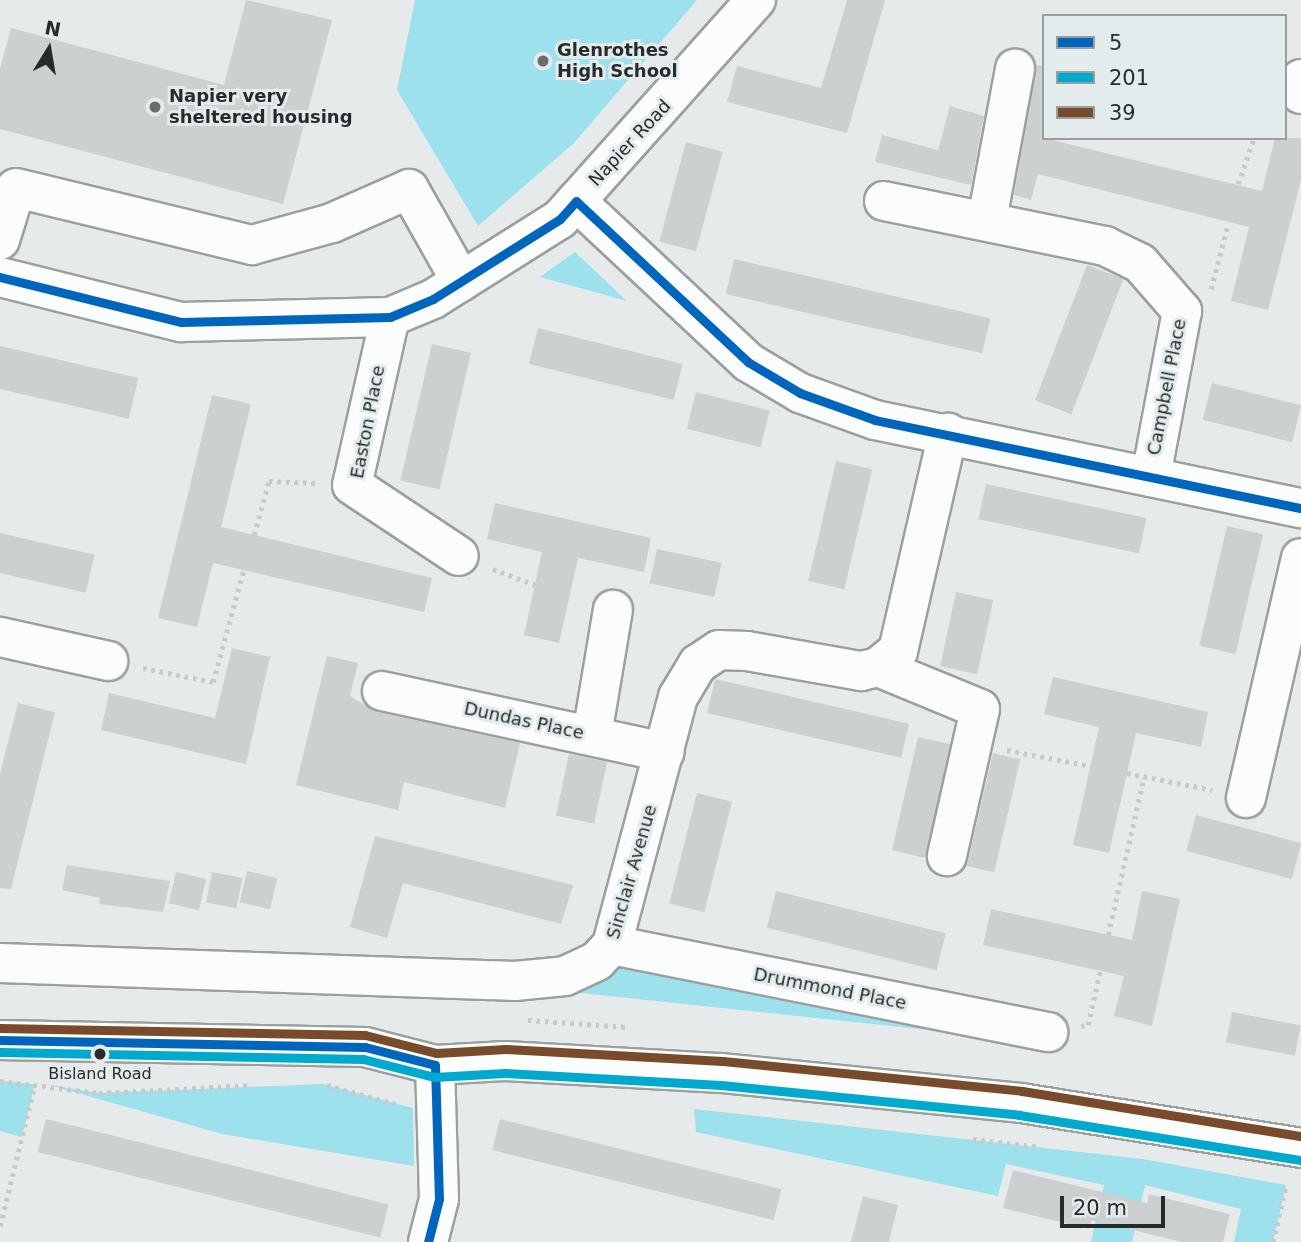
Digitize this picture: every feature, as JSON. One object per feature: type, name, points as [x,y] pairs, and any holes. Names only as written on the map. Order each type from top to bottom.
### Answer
[{"type":"street","name":"Napier Road","points":[[0,277],[181,322],[390,317],[461,281],[560,219],[756,0]]},
{"type":"street","points":[[987,220],[1016,69]]},
{"type":"street","points":[[1301,79],[1301,94]]},
{"type":"street","points":[[0,240],[16,188],[252,245],[332,223],[409,189],[461,281]]},
{"type":"street","points":[[576,201],[748,362],[800,393],[875,420],[1301,508]]},
{"type":"street","name":"Campbell Place","points":[[884,201],[1105,246],[1140,263],[1182,312],[1151,477]]},
{"type":"street","name":"Easton Place","points":[[390,317],[352,485],[459,556]]},
{"type":"street","points":[[947,856],[979,709],[878,667],[904,635],[948,433]]},
{"type":"street","points":[[1246,798],[1301,558]]},
{"type":"street","points":[[592,736],[613,610]]},
{"type":"street","points":[[0,637],[108,661]]},
{"type":"street","name":"Sinclair Avenue","points":[[0,964],[514,981],[565,976],[597,961],[612,945],[666,752],[678,697],[698,664],[719,650],[861,671],[878,667]]},
{"type":"street","name":"Dundas Place","points":[[382,691],[666,752]]},
{"type":"street","name":"Drummond Place","points":[[612,945],[1048,1032]]},
{"type":"street","points":[[0,1040],[365,1047],[435,1065],[505,1061],[791,1079],[1021,1103],[1301,1148]]},
{"type":"street","points":[[428,1242],[439,1199],[439,1116],[435,1065]]},
{"type":"path","points":[[1238,184],[1253,140]]},
{"type":"path","points":[[1182,312],[1212,288],[1228,224]]},
{"type":"path","points":[[254,535],[270,481],[352,485]]},
{"type":"path","points":[[459,556],[535,585]]},
{"type":"path","points":[[108,661],[213,682],[244,569]]},
{"type":"path","points":[[972,743],[1091,766]]},
{"type":"path","points":[[1127,773],[1246,798]]},
{"type":"path","points":[[1108,935],[1144,777]]},
{"type":"path","points":[[1048,1032],[1088,1025],[1100,971]]},
{"type":"path","points":[[0,1081],[99,1093],[268,1085]]},
{"type":"path","points":[[0,1226],[35,1084]]},
{"type":"path","points":[[323,1084],[439,1116]]},
{"type":"path","points":[[969,1138],[1049,1148]]},
{"type":"path","points":[[1273,1183],[1293,1186]]},
{"type":"path","points":[[1273,1242],[1286,1185]]},
{"type":"shaded area","points":[[415,0],[697,0],[574,143],[478,226],[397,90]]},
{"type":"shaded area","points":[[575,252],[627,301],[540,277]]},
{"type":"shaded area","points":[[623,960],[986,1036],[562,991]]},
{"type":"shaded area","points":[[0,1081],[35,1084],[22,1137],[0,1131]]},
{"type":"shaded area","points":[[323,1084],[413,1108],[414,1166],[222,1134],[49,1085],[99,1093]]},
{"type":"shaded area","points":[[694,1109],[1143,1159],[1286,1185],[1273,1242],[1234,1242],[1241,1209],[1145,1185],[1132,1242],[1091,1242],[1104,1185],[1006,1164],[998,1196],[696,1132]]},
{"type":"building","name":"Napier very sheltered housing","points":[[246,0],[332,20],[283,204],[0,129],[0,69],[11,28],[224,85]]},
{"type":"building","points":[[847,0],[885,0],[847,133],[727,102],[737,66],[821,88]]},
{"type":"building","points":[[1036,65],[1042,66],[1042,140],[1052,140],[1262,191],[1275,140],[1301,138],[1301,180],[1268,310],[1231,301],[1249,227],[1038,174],[1031,200],[1014,195]]},
{"type":"building","points":[[950,106],[984,116],[971,185],[875,162],[882,135],[938,150]]},
{"type":"building","points":[[686,142],[723,152],[696,251],[659,241]]},
{"type":"building","points":[[734,259],[990,318],[982,353],[726,294]]},
{"type":"building","points":[[1087,265],[1123,279],[1071,414],[1035,400]]},
{"type":"building","points":[[538,328],[683,364],[674,400],[529,364]]},
{"type":"building","points":[[432,344],[471,353],[439,489],[401,480]]},
{"type":"building","points":[[0,346],[138,378],[129,419],[0,389]]},
{"type":"building","points":[[1212,383],[1301,405],[1292,442],[1203,420]]},
{"type":"building","points":[[696,392],[770,410],[761,447],[687,429]]},
{"type":"building","points":[[212,395],[251,404],[221,527],[432,578],[424,612],[213,563],[197,627],[158,618]]},
{"type":"building","points":[[836,461],[872,469],[844,589],[808,581]]},
{"type":"building","points":[[986,484],[1146,518],[1139,553],[979,519]]},
{"type":"building","points":[[495,503],[651,538],[644,572],[578,558],[559,643],[524,635],[542,552],[487,539]]},
{"type":"building","points":[[1227,526],[1263,534],[1235,654],[1199,646]]},
{"type":"building","points":[[0,533],[95,555],[86,593],[0,573]]},
{"type":"building","points":[[657,549],[722,563],[714,597],[650,583]]},
{"type":"building","points":[[956,592],[993,600],[977,674],[940,666]]},
{"type":"building","points":[[232,648],[270,657],[246,764],[101,730],[109,693],[215,718]]},
{"type":"building","points":[[327,656],[358,663],[350,696],[377,712],[520,743],[505,808],[404,782],[398,810],[296,785]]},
{"type":"building","points":[[1053,677],[1208,712],[1201,747],[1136,733],[1109,853],[1073,845],[1099,727],[1044,714]]},
{"type":"building","points":[[715,679],[909,724],[901,758],[707,713]]},
{"type":"building","points":[[18,703],[55,712],[11,889],[0,888],[0,774]]},
{"type":"building","points":[[918,737],[950,744],[926,857],[892,850]]},
{"type":"building","points":[[993,753],[1020,759],[994,872],[967,866]]},
{"type":"building","points":[[569,754],[607,762],[594,824],[556,816]]},
{"type":"building","points":[[697,793],[732,802],[704,912],[669,904]]},
{"type":"building","points":[[1196,815],[1301,843],[1292,879],[1186,851]]},
{"type":"building","points":[[375,836],[573,885],[561,924],[403,883],[387,938],[350,927]]},
{"type":"building","points":[[67,865],[170,881],[163,912],[99,904],[100,898],[62,890]]},
{"type":"building","points":[[247,871],[277,878],[270,909],[240,902]]},
{"type":"building","points":[[176,872],[206,879],[199,910],[169,903]]},
{"type":"building","points":[[212,872],[242,878],[237,908],[206,902]]},
{"type":"building","points":[[776,891],[946,933],[937,970],[767,928]]},
{"type":"building","points":[[1142,891],[1180,899],[1152,1026],[1114,1016],[1124,976],[983,945],[991,909],[1132,940]]},
{"type":"building","points":[[1232,1012],[1301,1025],[1295,1056],[1226,1042]]},
{"type":"building","points":[[46,1119],[389,1204],[380,1237],[38,1152]]},
{"type":"building","points":[[500,1119],[781,1189],[774,1220],[492,1150]]},
{"type":"building","points":[[1013,1170],[1147,1203],[1149,1194],[1230,1214],[1223,1242],[1182,1242],[1091,1220],[1089,1229],[1003,1208]]},
{"type":"building","points":[[863,1196],[898,1205],[889,1242],[851,1242]]},
{"type":"transit line","name":"5","points":[[0,277],[181,322],[390,317],[433,299],[560,219],[576,201],[748,362],[800,393],[875,420],[1301,508]]},
{"type":"transit line","name":"39","points":[[0,1028],[365,1035],[436,1053],[506,1049],[723,1061],[1022,1091],[1301,1136]]},
{"type":"transit line","name":"5","points":[[0,1040],[365,1047],[435,1065],[439,1199],[428,1242]]},
{"type":"transit line","name":"201","points":[[0,1052],[363,1059],[434,1077],[505,1073],[721,1085],[1019,1115],[1299,1160]]},
{"type":"place","name":"Glenrothes High School","points":[[543,61]]},
{"type":"place","name":"Napier very sheltered housing","points":[[155,107]]},
{"type":"place","name":"Bisland Road","points":[[100,1054]]}]
